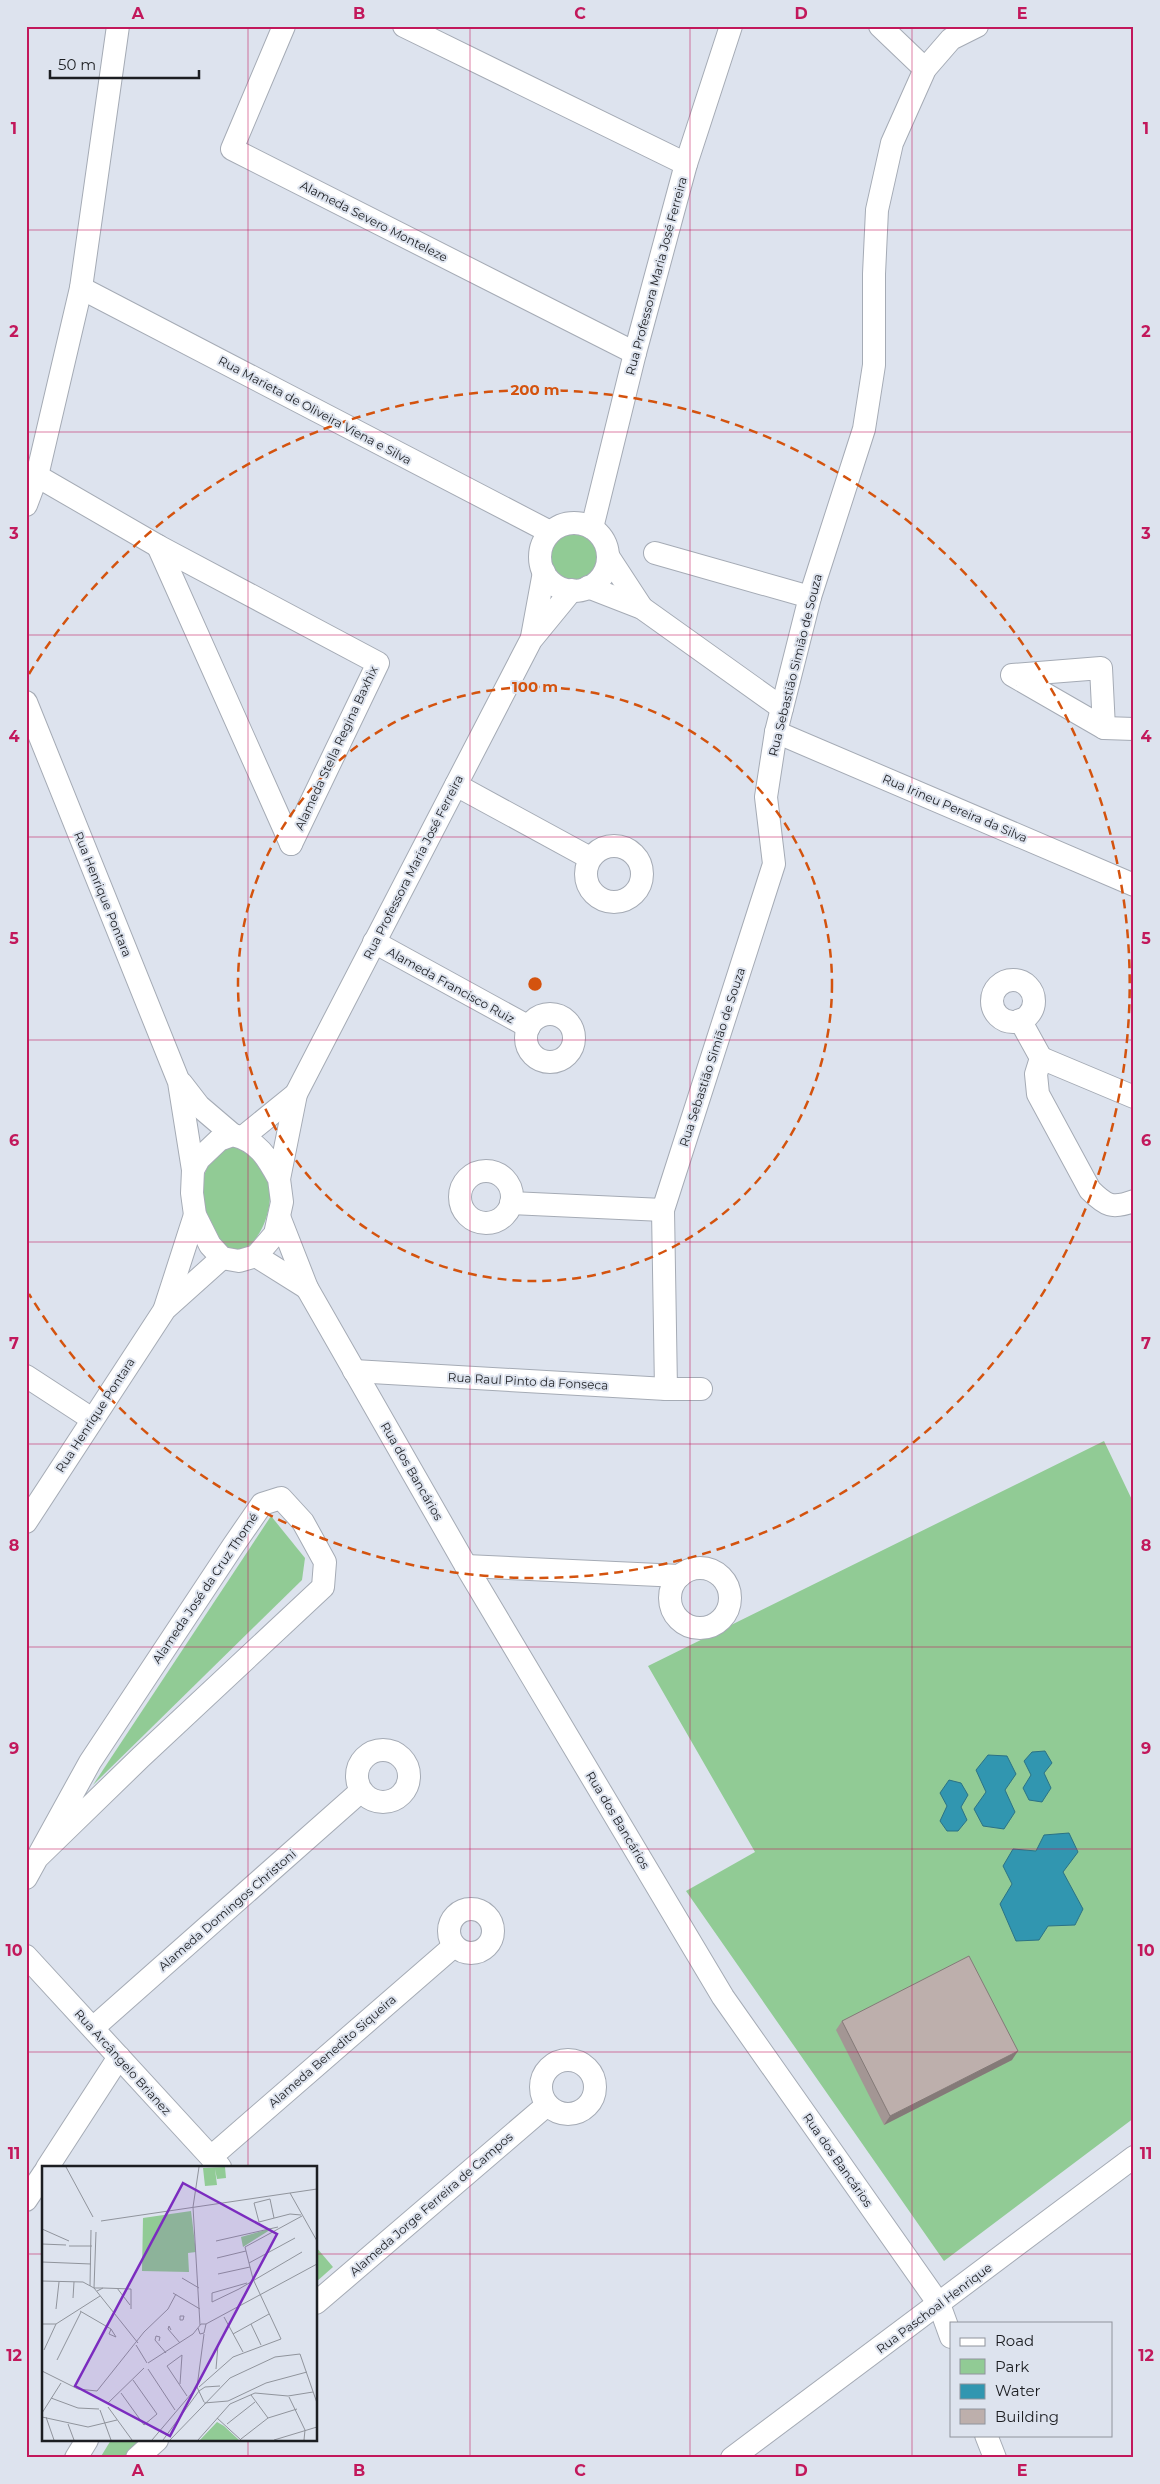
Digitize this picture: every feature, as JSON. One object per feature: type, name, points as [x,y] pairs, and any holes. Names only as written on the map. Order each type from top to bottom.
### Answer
[{"type":"street","points":[[26,505],[37,476],[81,288],[118,26]]},
{"type":"street","name":"Alameda Severo Monteleze","points":[[284,26],[232,149],[635,353]]},
{"type":"street","points":[[404,26],[686,164]]},
{"type":"street","name":"Rua Professora Maria José Ferreira","points":[[592,528],[635,353],[686,164],[731,26]]},
{"type":"street","points":[[880,26],[925,69]]},
{"type":"street","name":"Rua Sebastião Simião de Souza","points":[[666,1389],[663,1210],[774,864],[766,797],[776,732],[810,597],[864,429],[874,364],[874,274],[877,210],[892,142],[925,69],[951,38],[977,26]]},
{"type":"street","name":"Rua Marieta de Oliveira Viena e Silva","points":[[81,288],[550,532]]},
{"type":"street","name":"Alameda Stella Regina Baxhix","points":[[37,476],[158,546],[378,663],[291,844],[158,546]]},
{"type":"street","points":[[642,608],[608,556],[606,545],[600,535],[592,528],[570,523],[550,532],[540,552],[544,572],[551,582],[561,588],[580,589],[642,608],[782,708]]},
{"type":"street","points":[[654,553],[810,597]]},
{"type":"street","points":[[580,589],[602,574],[608,556]]},
{"type":"street","name":"Rua Professora Maria José Ferreira","points":[[531,640],[544,572]]},
{"type":"street","name":"Rua Professora Maria José Ferreira","points":[[279,1179],[296,1094],[531,640],[580,589]]},
{"type":"street","name":"Rua Henrique Pontara","points":[[26,702],[26,707],[179,1082],[193,1170]]},
{"type":"street","points":[[1104,728],[1134,729]]},
{"type":"street","name":"Rua Irineu Pereira da Silva","points":[[776,732],[1134,885]]},
{"type":"street","points":[[456,785],[590,858]]},
{"type":"street","name":"Alameda Francisco Ruiz","points":[[374,942],[529,1028]]},
{"type":"street","points":[[1020,1020],[1041,1058],[1134,1098]]},
{"type":"street","points":[[1041,1058],[1036,1074],[1038,1094],[1090,1190],[1102,1202],[1117,1207],[1134,1202]]},
{"type":"street","name":"Rua Henrique Pontara","points":[[179,1082],[198,1106],[238,1136]]},
{"type":"street","name":"Rua Professora Maria José Ferreira","points":[[238,1136],[296,1094]]},
{"type":"street","points":[[238,1136],[255,1143],[264,1153],[279,1179],[282,1202],[280,1219],[275,1234],[256,1256],[239,1261],[222,1258],[210,1244],[195,1215],[192,1192],[193,1170],[207,1149],[219,1140],[238,1136]]},
{"type":"street","points":[[511,1203],[663,1210]]},
{"type":"street","name":"Rua Henrique Pontara","points":[[165,1309],[195,1215]]},
{"type":"street","name":"Rua dos Bancários","points":[[280,1219],[307,1288],[466,1566],[723,1997],[939,2304],[950,2334]]},
{"type":"street","name":"Rua dos Bancários","points":[[256,1256],[307,1288]]},
{"type":"street","name":"Rua Henrique Pontara","points":[[26,1522],[165,1309],[222,1258]]},
{"type":"street","name":"Rua Raul Pinto da Fonseca","points":[[354,1370],[666,1389],[701,1389]]},
{"type":"street","points":[[26,1376],[92,1419]]},
{"type":"street","name":"Alameda José da Cruz Thomé","points":[[26,1878],[90,1762],[232,1546],[262,1504],[281,1498],[303,1522],[325,1562],[323,1587],[141,1757],[38,1857]]},
{"type":"street","points":[[466,1566],[680,1576]]},
{"type":"street","name":"Alameda Domingos Christoni","points":[[93,2028],[361,1791]]},
{"type":"street","name":"Alameda Benedito Siqueira","points":[[216,2162],[454,1946]]},
{"type":"street","name":"Rua Arcângelo Brianez","points":[[26,1956],[216,2162]]},
{"type":"street","points":[[48,2166],[119,2057]]},
{"type":"street","name":"Alameda Jorge Ferreira de Campos","points":[[318,2301],[547,2105]]},
{"type":"street","name":"Rua Paschoal Henrique","points":[[732,2458],[1134,2157]]},
{"type":"street","points":[[26,2200],[42,2176]]},
{"type":"street","points":[[986,2436],[994,2458]]},
{"type":"street","points":[[76,2458],[86,2442]]},
{"type":"street","points":[[137,2458],[155,2442]]},
{"type":"green space","points":[[568,533],[578,533],[587,537],[593,543],[596,548],[596,566],[587,577],[578,581],[568,581],[559,577],[553,571],[549,562],[549,552],[553,543],[559,537]]},
{"type":"green space","points":[[241,1144],[260,1164],[268,1178],[270,1196],[267,1216],[259,1234],[253,1242],[238,1250],[229,1248],[219,1242],[214,1236],[206,1215],[203,1188],[207,1168],[212,1160],[219,1153]]},
{"type":"green space","points":[[1104,1441],[1134,1504],[1134,2118],[944,2261],[686,1891],[755,1852],[648,1666]]},
{"type":"green space","points":[[271,1516],[305,1558],[302,1580],[93,1785]]},
{"type":"green space","points":[[318,2249],[333,2267],[318,2280]]},
{"type":"green space","points":[[110,2442],[143,2442],[126,2458],[100,2458]]},
{"type":"water","points":[[1045,1751],[1052,1763],[1044,1773],[1051,1788],[1042,1802],[1029,1800],[1023,1788],[1031,1775],[1024,1761],[1032,1752]]},
{"type":"water","points":[[988,1755],[1007,1756],[1016,1774],[1005,1790],[1015,1812],[1004,1829],[983,1826],[974,1809],[986,1792],[976,1770]]},
{"type":"water","points":[[949,1780],[961,1783],[968,1795],[961,1807],[967,1820],[958,1831],[947,1831],[940,1821],[947,1806],[940,1793]]},
{"type":"water","points":[[1069,1833],[1078,1852],[1063,1872],[1083,1909],[1075,1925],[1048,1926],[1039,1940],[1016,1941],[1000,1904],[1012,1884],[1003,1866],[1013,1849],[1036,1851],[1044,1835]]},
{"type":"building","points":[[969,1956],[1018,2051],[890,2116],[842,2021]]}]
